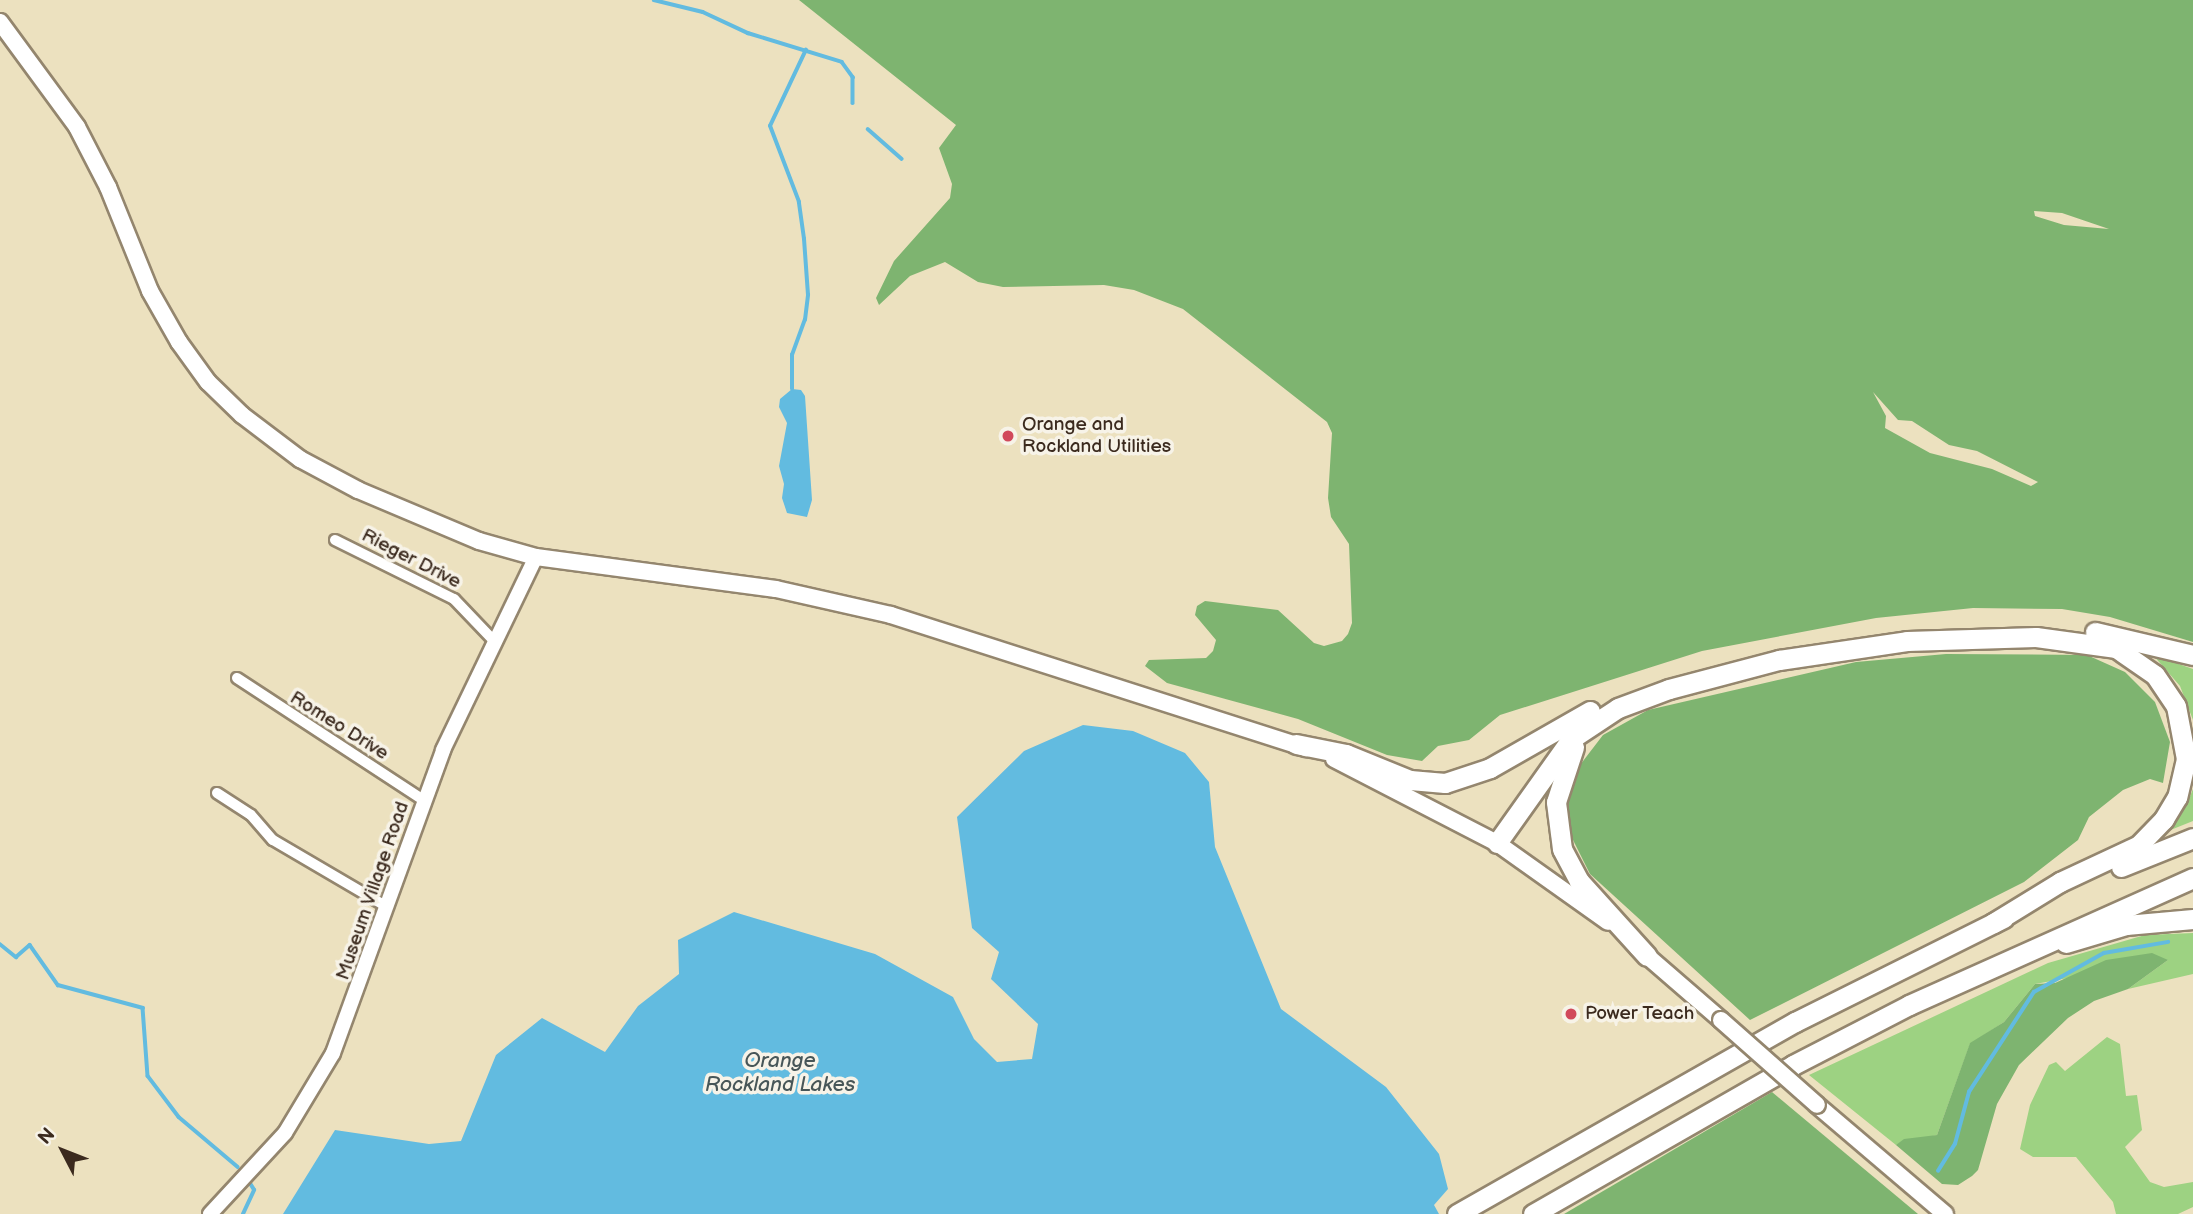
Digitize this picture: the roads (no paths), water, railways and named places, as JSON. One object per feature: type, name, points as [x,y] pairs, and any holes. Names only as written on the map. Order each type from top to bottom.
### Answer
[{"type":"highway","points":[[1296,744],[1346,754],[1410,780],[1445,783],[1490,768],[1577,718],[1640,690],[1723,664],[1882,635],[1971,629],[2065,629],[2134,638],[2193,655]]},
{"type":"highway","points":[[1497,843],[1556,756],[1598,720],[1630,702],[1697,680],[1779,660],[1872,645],[2048,638],[2094,642],[2126,653],[2162,684],[2181,718],[2186,759],[2172,808],[2157,829],[2130,851],[2060,882],[1993,923]]},
{"type":"highway","points":[[1497,843],[1503,824],[1538,765],[1577,718]]},
{"type":"highway","points":[[1598,720],[1574,746],[1560,780],[1555,814],[1559,836],[1579,881],[1647,956]]},
{"type":"highway","points":[[1457,1214],[1795,1022],[1993,923],[2193,838]]},
{"type":"highway","points":[[1533,1214],[1793,1065],[1972,974],[2193,878]]},
{"type":"highway","points":[[1972,974],[2011,965],[2111,929],[2193,919]]},
{"type":"main road","points":[[0,22],[77,127],[108,187],[150,291],[179,342],[217,390],[282,447],[358,491],[441,528],[536,557],[776,589],[891,615],[1296,744],[1370,775],[1497,843],[1570,893],[1647,956],[1945,1214]]},
{"type":"street","name":"Rieger Drive","points":[[335,540],[454,599],[496,643]]},
{"type":"street","name":"Museum Village Road","points":[[210,1214],[285,1133],[333,1054],[462,706],[496,643],[536,557]]},
{"type":"street","name":"Romeo Drive","points":[[237,678],[425,801]]},
{"type":"street","points":[[217,793],[251,814],[273,841],[387,906]]},
{"type":"water","points":[[792,389],[801,390],[805,396],[812,500],[807,517],[787,513],[782,498],[784,484],[779,466],[787,423],[779,407],[780,399]]},
{"type":"water","name":"Orange Rockland Lakes","points":[[1083,725],[1133,731],[1185,753],[1209,782],[1215,847],[1281,1009],[1386,1087],[1439,1154],[1448,1189],[1434,1205],[1439,1214],[283,1214],[335,1130],[429,1144],[461,1141],[496,1055],[542,1018],[605,1052],[638,1006],[679,974],[678,940],[734,912],[875,954],[953,997],[974,1039],[997,1062],[1032,1059],[1038,1024],[991,979],[999,952],[972,928],[957,817],[1024,751]]},
{"type":"waterway","points":[[654,0],[703,12],[748,33],[842,62],[853,77],[853,103]]},
{"type":"waterway","points":[[792,389],[792,355],[805,320],[808,295],[804,239],[799,202],[770,126],[806,50]]},
{"type":"waterway","points":[[868,129],[902,159]]},
{"type":"waterway","points":[[1938,1171],[1955,1144],[1969,1092],[2034,992],[2104,953],[2168,942]]},
{"type":"waterway","points":[[0,944],[16,957],[30,945],[58,985],[143,1008],[148,1076],[179,1117],[238,1167]]},
{"type":"waterway","points":[[243,1214],[254,1190],[249,1182]]},
{"type":"place","name":"Orange and Rockland Utilities","points":[[1008,436]]},
{"type":"place","name":"Power Teach","points":[[1571,1014]]}]
